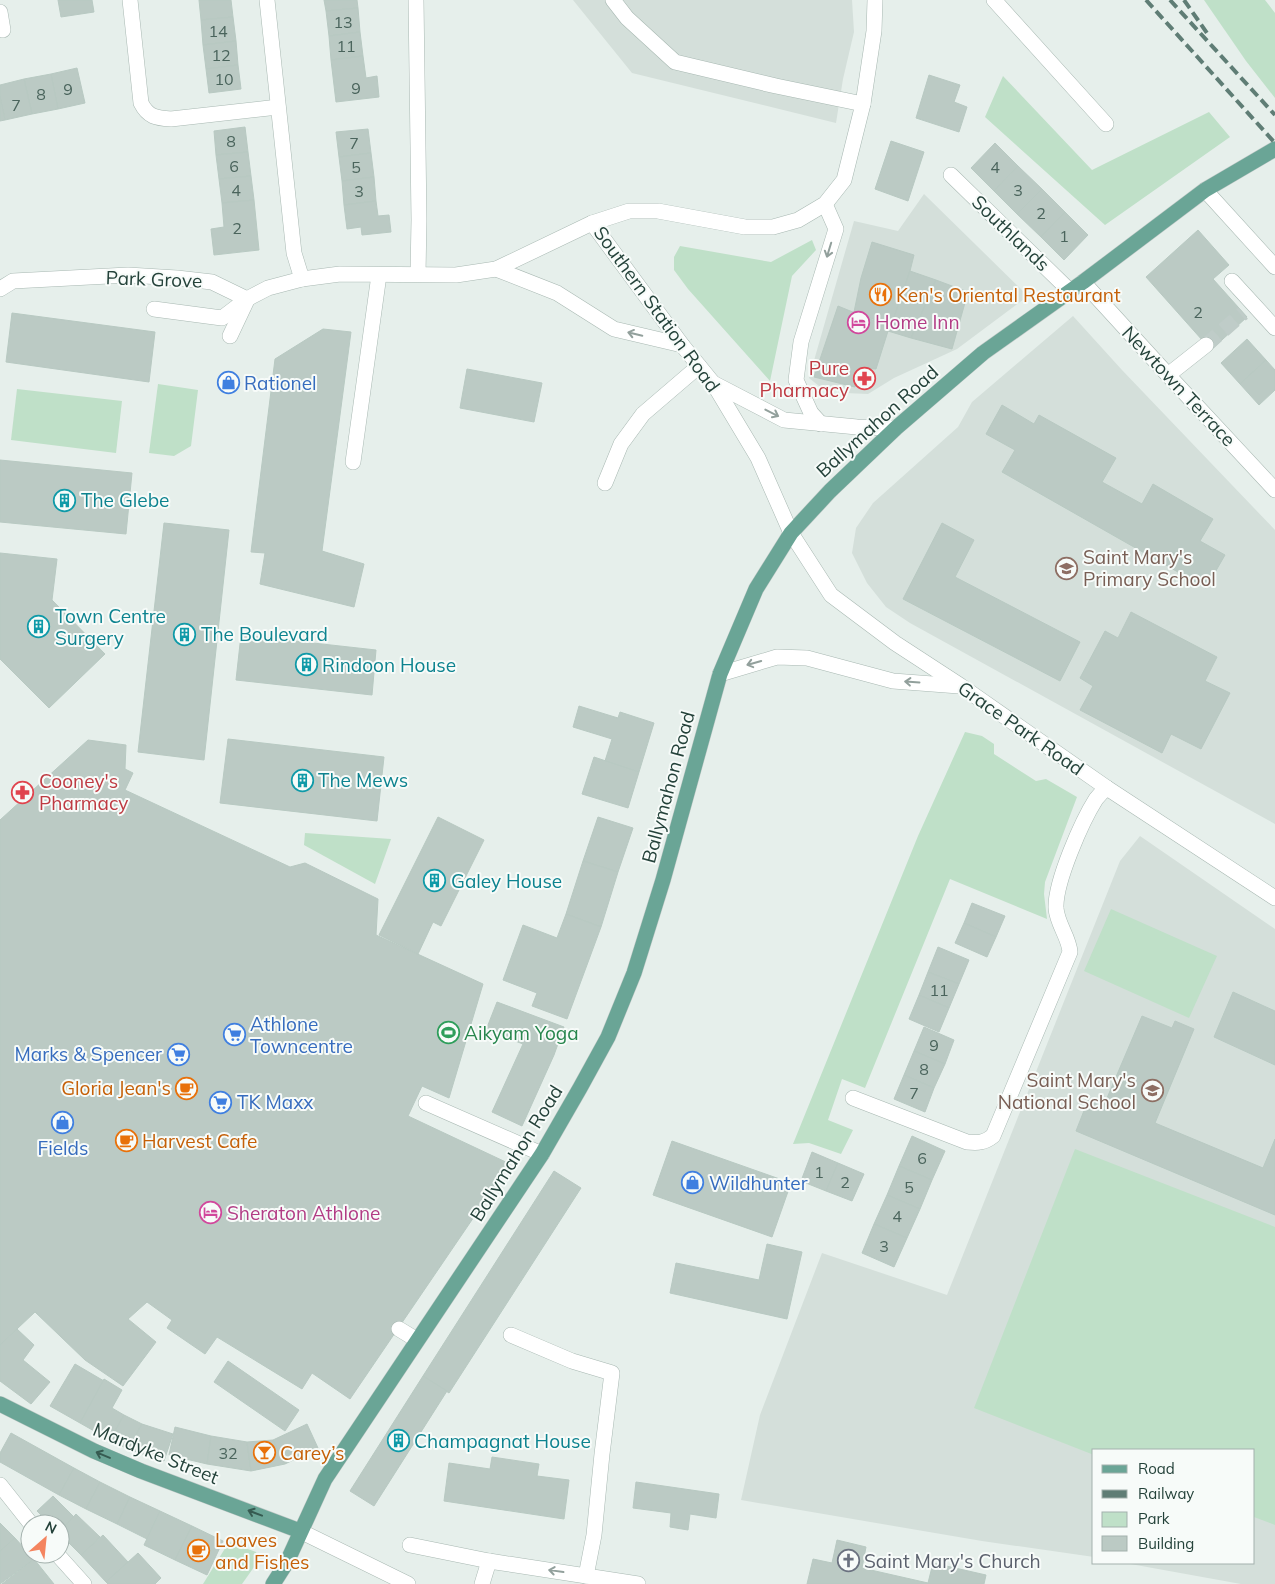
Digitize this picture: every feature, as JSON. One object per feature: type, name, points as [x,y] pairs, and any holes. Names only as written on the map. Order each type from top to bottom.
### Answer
[{"type":"main road","name":"Ballymahon Road","points":[[273,1584],[287,1562],[300,1530],[325,1479],[542,1154],[608,1037],[634,972],[676,836],[720,674],[756,589],[791,533],[830,490],[896,428],[983,353],[1083,282],[1205,190],[1275,150]]},
{"type":"main road","name":"Mardyke Street","points":[[0,1404],[141,1471],[300,1530]]},
{"type":"street","points":[[130,0],[141,103],[145,111],[157,118],[171,119],[278,107]]},
{"type":"street","points":[[266,0],[294,253],[302,280]]},
{"type":"street","points":[[416,0],[418,274]]},
{"type":"street","points":[[613,0],[627,18],[675,62],[862,104]]},
{"type":"street","name":"Southern Station Road","points":[[791,533],[758,458],[713,382],[682,345],[592,223],[629,211],[658,211],[745,227],[774,227],[798,220],[825,204],[844,180],[862,104],[874,31],[875,0]]},
{"type":"street","points":[[994,0],[1106,124]]},
{"type":"street","points":[[0,12],[3,30]]},
{"type":"street","name":"Southlands","points":[[951,175],[1070,291]]},
{"type":"street","points":[[1205,190],[1275,267]]},
{"type":"street","points":[[821,424],[811,413],[796,380],[801,342],[836,229],[825,204]]},
{"type":"street","points":[[154,309],[222,318],[247,299],[268,288],[302,280],[340,274],[456,275],[496,269],[592,223]]},
{"type":"street","points":[[496,269],[557,293],[614,329],[682,345]]},
{"type":"street","name":"Park Grove","points":[[0,289],[13,281],[128,275],[212,282],[247,299]]},
{"type":"street","points":[[353,462],[379,275]]},
{"type":"street","points":[[1232,281],[1248,308],[1275,328]]},
{"type":"street","name":"Newtown Terrace","points":[[1083,282],[1275,490]]},
{"type":"street","points":[[230,336],[247,299]]},
{"type":"street","points":[[1168,375],[1206,344]]},
{"type":"street","points":[[605,483],[621,444],[643,414],[699,366]]},
{"type":"street","points":[[713,382],[784,420],[896,428]]},
{"type":"street","name":"Grace Park Road","points":[[791,533],[831,595],[895,643],[961,686],[1107,788],[1275,898]]},
{"type":"street","points":[[720,674],[777,657],[807,658],[893,680],[961,686]]},
{"type":"street","points":[[853,1098],[967,1142],[980,1144],[993,1136],[1070,952],[1069,943],[1056,911],[1056,900],[1065,866],[1079,832],[1097,798],[1107,788]]},
{"type":"street","points":[[426,1104],[542,1154]]},
{"type":"street","points":[[400,1329],[417,1340]]},
{"type":"street","points":[[511,1335],[572,1361],[612,1374],[594,1535],[586,1576]]},
{"type":"street","points":[[0,1485],[23,1514]]},
{"type":"street","points":[[300,1530],[408,1584]]},
{"type":"street","points":[[410,1545],[489,1562],[638,1584]]},
{"type":"street","points":[[482,1584],[489,1562]]},
{"type":"street","points":[[66,1564],[84,1584]]},
{"type":"shaded area","points":[[573,0],[852,0],[854,32],[843,79],[836,123],[632,73]]},
{"type":"shaded area","points":[[924,194],[1028,296],[957,349],[894,378],[868,394],[845,393],[819,386],[809,378],[854,221],[898,231]]},
{"type":"shaded area","name":"Saint Mary's Primary School","points":[[1073,316],[1275,530],[1275,824],[910,623],[886,607],[867,583],[852,553],[856,528],[873,503],[958,427],[972,402]]},
{"type":"shaded area","name":"Saint Mary's National School","points":[[1140,836],[1275,929],[1275,1584],[1241,1584],[1131,1564],[1255,1564],[1255,1449],[1092,1449],[1092,1557],[982,1541],[741,1500],[760,1415],[822,1253],[947,1295],[1120,861]]},
{"type":"green space","points":[[1204,0],[1265,0],[1275,13],[1275,98],[1246,61]]},
{"type":"green space","points":[[1003,76],[1092,170],[1209,112],[1230,137],[1105,225],[985,117]]},
{"type":"green space","points":[[812,240],[816,250],[792,276],[770,381],[688,289],[674,270],[674,257],[680,246],[771,262]]},
{"type":"green space","points":[[158,384],[198,390],[191,446],[174,456],[149,453]]},
{"type":"green space","points":[[17,389],[122,401],[116,453],[11,440]]},
{"type":"green space","points":[[965,732],[982,736],[994,744],[994,754],[1036,781],[1046,779],[1077,797],[1045,882],[1044,894],[1047,919],[950,879],[865,1088],[842,1079],[828,1120],[853,1130],[841,1154],[809,1143],[793,1144],[918,836]]},
{"type":"green space","points":[[305,833],[391,839],[375,884],[304,845]]},
{"type":"green space","points":[[1111,909],[1217,956],[1189,1018],[1084,971]]},
{"type":"green space","points":[[1075,1149],[1275,1227],[1275,1525],[1255,1517],[1255,1449],[1092,1449],[1092,1454],[974,1408]]},
{"type":"green space","points":[[229,1542],[256,1552],[259,1560],[242,1584],[203,1584]]},
{"type":"building","points":[[58,0],[92,0],[94,12],[61,17]]},
{"type":"building","points":[[199,0],[231,0],[233,17],[201,20]]},
{"type":"building","points":[[324,0],[357,0],[358,8],[326,11]]},
{"type":"building","points":[[358,8],[360,32],[329,36],[326,11]]},
{"type":"building","points":[[233,17],[236,41],[203,45],[201,20]]},
{"type":"building","points":[[360,32],[363,56],[331,60],[329,36]]},
{"type":"building","points":[[236,41],[238,65],[206,69],[203,45]]},
{"type":"building","points":[[363,56],[366,78],[377,76],[379,97],[336,102],[331,60]]},
{"type":"building","points":[[238,65],[241,89],[209,93],[206,69]]},
{"type":"building","points":[[77,68],[85,103],[58,109],[51,74]]},
{"type":"building","points":[[51,74],[58,109],[32,114],[24,79]]},
{"type":"building","points":[[929,75],[960,85],[954,102],[967,107],[959,132],[916,118]]},
{"type":"building","points":[[24,79],[32,114],[5,120],[0,96],[0,85]]},
{"type":"building","points":[[0,96],[5,120],[0,121]]},
{"type":"building","points":[[245,127],[248,152],[216,155],[214,131]]},
{"type":"building","points":[[368,129],[371,153],[339,157],[336,132]]},
{"type":"building","points":[[891,141],[924,152],[908,201],[875,189]]},
{"type":"building","points":[[995,143],[1018,166],[994,191],[971,168]]},
{"type":"building","points":[[248,152],[251,176],[219,179],[216,155]]},
{"type":"building","points":[[371,153],[374,177],[342,181],[339,157]]},
{"type":"building","points":[[1018,166],[1042,189],[1017,214],[994,191]]},
{"type":"building","points":[[251,176],[254,200],[222,203],[219,179]]},
{"type":"building","points":[[374,177],[376,201],[344,205],[342,181]]},
{"type":"building","points":[[1042,189],[1065,212],[1041,237],[1017,214]]},
{"type":"building","points":[[254,200],[259,250],[214,255],[211,229],[224,227],[222,203]]},
{"type":"building","points":[[376,201],[378,216],[389,215],[391,232],[362,235],[361,227],[347,229],[344,205]]},
{"type":"building","points":[[1065,212],[1088,235],[1064,260],[1041,237]]},
{"type":"building","points":[[1198,230],[1229,265],[1213,279],[1247,317],[1211,350],[1146,277]]},
{"type":"building","name":"Ken's Oriental Restaurant","points":[[872,242],[914,255],[891,326],[854,312],[861,278]]},
{"type":"building","points":[[910,271],[936,280],[911,338],[888,331],[882,324],[891,326]]},
{"type":"building","points":[[936,280],[968,292],[952,349],[911,338]]},
{"type":"building","points":[[838,306],[882,324],[888,331],[876,369],[861,368],[855,387],[814,377]]},
{"type":"building","points":[[12,313],[155,332],[149,382],[6,362]]},
{"type":"building","points":[[323,329],[351,332],[322,551],[364,564],[354,607],[260,584],[265,553],[251,552],[275,359]]},
{"type":"building","points":[[1247,339],[1266,360],[1240,384],[1221,363]]},
{"type":"building","points":[[1266,360],[1275,370],[1275,390],[1259,405],[1240,384]]},
{"type":"building","points":[[467,369],[542,383],[534,422],[460,408]]},
{"type":"building","points":[[1002,405],[1034,424],[1039,415],[1116,458],[1102,482],[1142,504],[1153,484],[1213,519],[1200,541],[1225,555],[1206,588],[1002,472],[1015,450],[986,434]]},
{"type":"building","name":"The Glebe","points":[[0,460],[132,473],[126,534],[0,522]]},
{"type":"building","name":"The Boulevard","points":[[164,523],[229,530],[204,760],[138,752]]},
{"type":"building","points":[[942,523],[974,540],[955,577],[1080,642],[1060,681],[903,599]]},
{"type":"building","name":"Town Centre Surgery","points":[[0,553],[57,559],[52,600],[105,654],[49,708],[0,659]]},
{"type":"building","points":[[1131,612],[1217,657],[1205,681],[1230,693],[1201,749],[1171,734],[1162,753],[1080,710],[1093,686],[1080,678],[1105,631],[1118,638]]},
{"type":"building","name":"Rindoon House","points":[[241,635],[376,650],[372,695],[236,680]]},
{"type":"building","points":[[579,706],[618,718],[620,712],[654,723],[639,772],[605,761],[612,739],[573,727]]},
{"type":"building","name":"The Mews","points":[[228,739],[384,757],[377,821],[220,803]]},
{"type":"building","name":"Athlone Towncentre","points":[[88,740],[126,745],[125,769],[133,773],[125,790],[290,867],[305,863],[378,899],[376,935],[483,984],[449,1098],[422,1086],[408,1116],[510,1164],[350,1399],[312,1373],[302,1389],[217,1337],[205,1354],[167,1328],[172,1320],[147,1302],[128,1319],[156,1342],[123,1386],[85,1360],[35,1312],[0,1345],[0,820]]},
{"type":"building","points":[[594,757],[639,772],[628,808],[582,794]]},
{"type":"building","name":"Galey House","points":[[438,817],[484,840],[441,926],[433,922],[418,954],[379,935]]},
{"type":"building","points":[[598,817],[633,828],[618,872],[583,861]]},
{"type":"building","points":[[583,861],[618,872],[601,927],[566,914]]},
{"type":"building","points":[[972,903],[1005,916],[996,937],[964,923]]},
{"type":"building","points":[[566,914],[601,927],[567,1019],[532,1006],[537,993],[503,980],[523,925],[557,938]]},
{"type":"building","points":[[964,923],[996,937],[987,957],[955,943]]},
{"type":"building","points":[[938,947],[969,960],[959,984],[928,972]]},
{"type":"building","points":[[928,972],[959,984],[949,1008],[919,995]]},
{"type":"building","points":[[1233,992],[1275,1011],[1275,1065],[1214,1037]]},
{"type":"building","points":[[919,995],[949,1008],[939,1032],[909,1019]]},
{"type":"building","points":[[497,1002],[564,1027],[554,1055],[522,1126],[492,1112],[523,1044],[486,1030]]},
{"type":"building","points":[[1142,1016],[1172,1028],[1175,1021],[1194,1029],[1155,1123],[1263,1168],[1275,1139],[1275,1215],[1076,1131],[1089,1098],[1104,1105]]},
{"type":"building","points":[[924,1027],[954,1040],[945,1064],[914,1051]]},
{"type":"building","points":[[914,1051],[945,1064],[934,1088],[904,1075]]},
{"type":"building","points":[[904,1075],[934,1088],[925,1112],[894,1099]]},
{"type":"building","points":[[912,1136],[945,1151],[932,1180],[899,1166]]},
{"type":"building","points":[[672,1141],[791,1183],[772,1237],[653,1195]]},
{"type":"building","points":[[812,1152],[838,1163],[826,1191],[801,1181]]},
{"type":"building","points":[[838,1163],[864,1174],[852,1201],[826,1191]]},
{"type":"building","points":[[899,1166],[932,1180],[920,1209],[887,1195]]},
{"type":"building","points":[[554,1171],[581,1188],[449,1393],[423,1376]]},
{"type":"building","points":[[887,1195],[920,1209],[907,1238],[874,1224]]},
{"type":"building","points":[[874,1224],[907,1238],[894,1267],[862,1253]]},
{"type":"building","points":[[767,1244],[802,1252],[787,1319],[670,1293],[676,1263],[759,1280]]},
{"type":"building","points":[[17,1329],[34,1345],[23,1360],[50,1382],[31,1404],[0,1381],[0,1345]]},
{"type":"building","points":[[228,1361],[299,1410],[285,1431],[214,1382]]},
{"type":"building","points":[[75,1364],[104,1381],[80,1423],[50,1406]]},
{"type":"building","name":"Champagnat House","points":[[423,1376],[447,1391],[374,1506],[350,1491]]},
{"type":"building","points":[[104,1379],[122,1390],[112,1408],[124,1415],[110,1440],[80,1423]]},
{"type":"building","points":[[124,1415],[142,1424],[128,1449],[110,1440]]},
{"type":"building","points":[[142,1424],[173,1434],[164,1461],[128,1449]]},
{"type":"building","points":[[307,1424],[318,1448],[285,1464],[273,1440]]},
{"type":"building","points":[[175,1427],[211,1436],[207,1464],[169,1455]]},
{"type":"building","points":[[11,1433],[74,1468],[59,1495],[0,1462],[0,1453]]},
{"type":"building","points":[[211,1436],[247,1442],[251,1471],[207,1464]]},
{"type":"building","name":"Carey’s","points":[[273,1440],[285,1464],[251,1471],[247,1442]]},
{"type":"building","points":[[492,1457],[539,1464],[537,1476],[569,1480],[564,1519],[444,1501],[449,1463],[490,1469]]},
{"type":"building","points":[[74,1468],[100,1482],[86,1509],[59,1495]]},
{"type":"building","points":[[100,1482],[130,1497],[117,1524],[86,1509]]},
{"type":"building","points":[[636,1482],[719,1494],[716,1518],[690,1514],[688,1530],[670,1527],[671,1513],[633,1508]]},
{"type":"building","points":[[53,1496],[74,1517],[70,1521],[70,1514],[40,1514],[37,1511]]},
{"type":"building","points":[[130,1497],[160,1511],[147,1539],[117,1524]]},
{"type":"building","points":[[160,1511],[192,1526],[175,1560],[144,1545]]},
{"type":"building","points":[[76,1514],[100,1537],[81,1555],[70,1544],[70,1520]]},
{"type":"building","points":[[0,1523],[15,1538],[0,1551]]},
{"type":"building","name":"Loaves and Fishes","points":[[192,1526],[223,1541],[207,1575],[175,1560]]},
{"type":"building","points":[[103,1535],[128,1562],[106,1582],[81,1555]]},
{"type":"building","points":[[15,1538],[20,1544],[20,1564],[27,1564],[0,1584],[0,1551]]},
{"type":"building","name":"Saint Mary's Church","points":[[837,1540],[866,1547],[862,1568],[928,1583],[933,1563],[986,1575],[984,1584],[807,1584],[813,1559],[832,1563]]},
{"type":"building","points":[[138,1553],[161,1578],[155,1584],[108,1584],[106,1582]]},
{"type":"building","points":[[28,1564],[38,1564],[54,1584],[2,1584]]},
{"type":"tunnel","points":[[1206,345],[1243,313]]},
{"type":"railway","points":[[1146,0],[1275,143]]},
{"type":"railway","points":[[1170,0],[1275,115]]},
{"type":"railway","points":[[1184,0],[1207,33]]},
{"type":"place","name":"Ken's Oriental Restaurant","points":[[880,295]]},
{"type":"place","name":"Home Inn","points":[[859,322]]},
{"type":"place","name":"Pure Pharmacy","points":[[865,379]]},
{"type":"place","name":"Rationel","points":[[228,383]]},
{"type":"place","name":"The Glebe","points":[[65,500]]},
{"type":"place","name":"Saint Mary's Primary School","points":[[1067,568]]},
{"type":"place","name":"Town Centre Surgery","points":[[39,627]]},
{"type":"place","name":"The Boulevard","points":[[185,634]]},
{"type":"place","name":"Rindoon House","points":[[306,665]]},
{"type":"place","name":"The Mews","points":[[302,780]]},
{"type":"place","name":"Cooney's Pharmacy","points":[[23,792]]},
{"type":"place","name":"Galey House","points":[[435,881]]},
{"type":"place","name":"Aikyam Yoga","points":[[448,1033]]},
{"type":"place","name":"Athlone Towncentre","points":[[234,1035]]},
{"type":"place","name":"Marks & Spencer","points":[[178,1054]]},
{"type":"place","name":"Gloria Jean's","points":[[187,1088]]},
{"type":"place","name":"Saint Mary's National School","points":[[1152,1091]]},
{"type":"place","name":"TK Maxx","points":[[221,1102]]},
{"type":"place","name":"Fields","points":[[63,1122]]},
{"type":"place","name":"Harvest Cafe","points":[[126,1141]]},
{"type":"place","name":"Wildhunter","points":[[693,1183]]},
{"type":"place","name":"Sheraton Athlone","points":[[211,1213]]},
{"type":"place","name":"Champagnat House","points":[[398,1441]]},
{"type":"place","name":"Carey’s","points":[[264,1453]]},
{"type":"place","name":"Loaves and Fishes","points":[[199,1551]]},
{"type":"place","name":"Saint Mary's Church","points":[[848,1561]]}]
